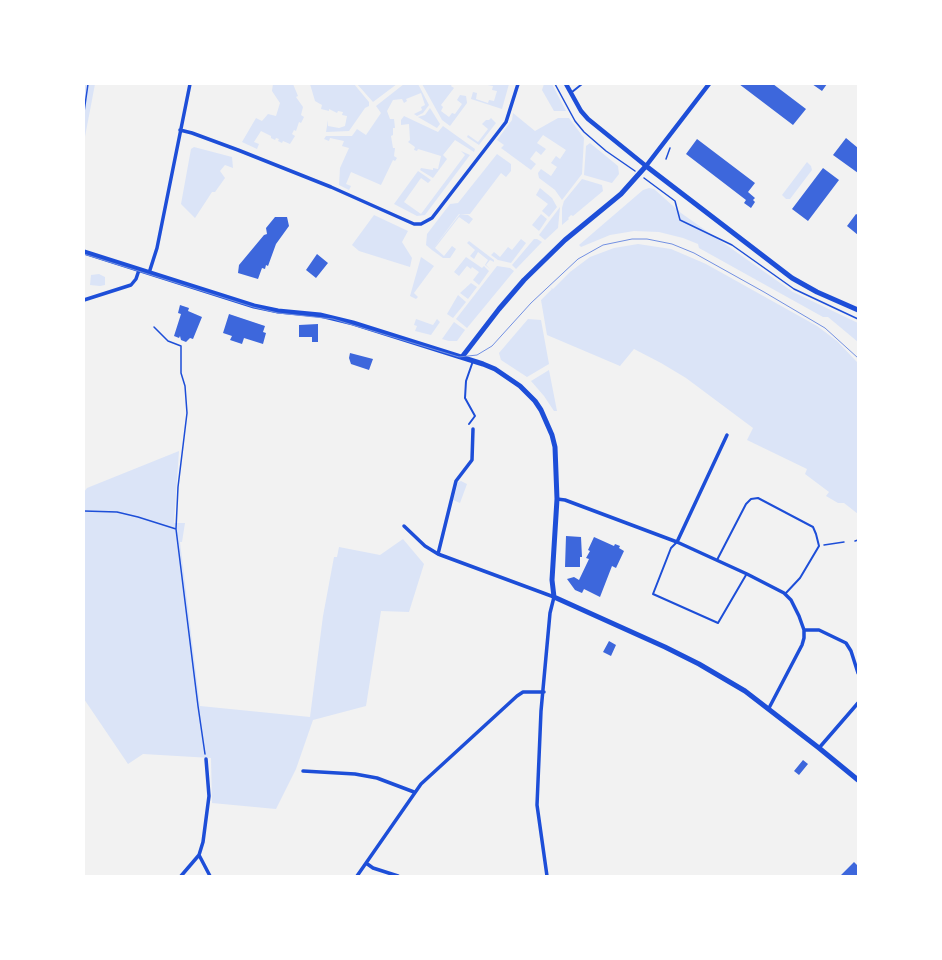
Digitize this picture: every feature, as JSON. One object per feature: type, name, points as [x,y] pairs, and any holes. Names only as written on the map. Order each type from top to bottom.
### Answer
[{"type":"main road","points":[[462,356],[524,280],[558,246],[605,208],[640,174],[646,166],[792,278],[817,292],[858,310]]},
{"type":"main road","points":[[84,252],[259,307],[320,315],[353,323],[462,356],[495,369],[520,386],[535,401],[541,410],[552,435],[555,447],[557,499],[552,580],[554,597],[638,634],[699,664],[769,708],[858,780]]},
{"type":"street","points":[[150,273],[157,248],[190,84]]},
{"type":"street","points":[[180,130],[246,153],[329,186],[414,224],[421,224],[432,218],[506,122],[518,84]]},
{"type":"street","points":[[566,84],[588,118],[646,166],[710,84]]},
{"type":"street","points":[[84,300],[131,285],[136,279],[139,270]]},
{"type":"street","points":[[438,554],[456,481],[472,460],[473,429]]},
{"type":"street","points":[[677,542],[727,435]]},
{"type":"street","points":[[557,499],[565,500],[677,542],[747,574],[785,594],[791,600],[804,630],[802,645],[769,708]]},
{"type":"street","points":[[404,526],[425,546],[438,554],[554,597],[550,613],[544,692],[541,711],[537,805],[547,876]]},
{"type":"street","points":[[804,630],[819,630],[846,643],[851,651],[858,673]]},
{"type":"street","points":[[357,876],[414,792],[517,696],[523,692],[544,692]]},
{"type":"street","points":[[819,748],[858,704]]},
{"type":"street","points":[[180,876],[199,855],[203,842],[209,796],[206,759]]},
{"type":"street","points":[[303,771],[370,776],[414,792]]},
{"type":"street","points":[[199,855],[210,876]]},
{"type":"street","points":[[366,864],[373,868],[398,876]]},
{"type":"lane","points":[[570,92],[582,84]]},
{"type":"lane","points":[[469,424],[475,416],[465,398],[466,381],[473,360]]},
{"type":"lane","points":[[717,560],[746,504],[751,499],[758,498],[813,527],[818,546],[800,578],[785,594]]},
{"type":"lane","points":[[677,542],[672,548],[653,594],[718,623],[747,574]]},
{"type":"path","points":[[84,112],[88,84]]},
{"type":"path","points":[[555,84],[574,121],[584,132],[606,151],[640,174],[675,201],[680,220],[732,245],[794,289],[858,319]]},
{"type":"path","points":[[666,159],[670,148]]},
{"type":"path","points":[[154,327],[168,341],[180,346],[181,373],[187,413],[178,487],[176,529],[206,759]]},
{"type":"path","points":[[84,511],[117,512],[176,529]]},
{"type":"path","points":[[818,546],[844,542]]},
{"type":"shaded area","points":[[84,84],[95,84],[84,142]]},
{"type":"shaded area","points":[[273,84],[293,84],[298,96],[296,97],[303,107],[301,115],[304,117],[301,123],[299,122],[296,131],[294,130],[292,134],[295,136],[290,144],[283,141],[282,143],[276,138],[275,140],[271,138],[271,136],[261,131],[254,142],[259,144],[257,149],[242,142],[256,118],[262,121],[268,114],[276,116],[280,103],[272,91]]},
{"type":"shaded area","points":[[310,84],[354,84],[369,102],[369,106],[365,108],[349,131],[326,132],[328,120],[328,126],[339,128],[345,126],[347,116],[342,115],[343,112],[338,111],[337,113],[329,109],[329,111],[321,109],[322,105],[315,101]]},
{"type":"shaded area","points":[[357,84],[397,84],[373,102]]},
{"type":"shaded area","points":[[404,84],[418,84],[429,105],[423,113],[417,116],[414,114],[422,110],[421,107],[425,105],[421,93],[406,99],[407,101],[404,103],[402,99],[393,100],[387,111],[390,119],[394,119],[395,128],[393,128],[393,135],[391,136],[393,148],[395,148],[394,156],[397,158],[395,161],[393,160],[381,185],[351,172],[346,184],[351,186],[349,190],[339,185],[340,168],[349,148],[342,146],[344,141],[330,138],[329,141],[324,139],[326,136],[352,136],[357,129],[366,135],[381,113],[376,106]]},
{"type":"shaded area","points":[[422,84],[452,84],[451,86],[454,88],[441,105],[443,107],[441,111],[449,117],[452,113],[455,114],[462,104],[457,100],[460,95],[466,96],[467,103],[450,126],[442,120]]},
{"type":"shaded area","points":[[482,84],[509,84],[502,109],[471,99],[473,92],[477,93],[476,99],[488,103],[489,100],[494,101],[497,91],[492,90],[493,86]]},
{"type":"shaded area","points":[[544,84],[552,84],[566,111],[554,111],[542,90]]},
{"type":"shaded area","points":[[430,108],[440,124],[437,128],[418,117],[425,115]]},
{"type":"shaded area","points":[[513,113],[535,131],[558,118],[569,118],[584,138],[582,174],[562,200],[555,190],[539,178],[538,173],[541,169],[551,176],[557,167],[551,163],[556,156],[560,159],[566,150],[543,135],[537,143],[546,149],[541,155],[536,151],[530,159],[536,164],[531,170],[501,148],[504,145],[497,140],[512,120]]},
{"type":"shaded area","points":[[404,116],[438,132],[443,126],[475,149],[474,152],[455,140],[443,155],[447,159],[433,178],[420,170],[421,168],[433,170],[433,168],[438,169],[441,156],[418,149],[417,151],[414,150],[415,147],[408,142],[410,140],[409,124],[401,125],[401,120]]},
{"type":"shaded area","points":[[491,118],[496,123],[479,145],[467,137],[468,135],[478,142],[488,129],[482,124]]},
{"type":"shaded area","points":[[590,143],[618,166],[619,174],[612,183],[584,175],[586,146]]},
{"type":"shaded area","points":[[194,147],[232,157],[233,168],[225,165],[220,171],[225,178],[215,192],[212,192],[195,218],[181,204],[191,149]]},
{"type":"shaded area","points":[[461,151],[470,155],[425,215],[417,216],[394,204],[418,171],[431,180],[428,183],[421,178],[404,202],[421,214],[465,155]]},
{"type":"shaded area","points":[[497,154],[511,164],[511,171],[506,177],[501,173],[470,214],[459,214],[432,250],[426,245],[427,234],[450,204],[458,203]]},
{"type":"shaded area","points":[[807,162],[811,166],[812,170],[790,199],[786,199],[782,195]]},
{"type":"shaded area","points":[[582,179],[602,185],[603,191],[573,216],[571,215],[562,225],[562,208],[564,201]]},
{"type":"shaded area","points":[[540,188],[552,198],[557,207],[549,217],[542,211],[548,204],[536,195]]},
{"type":"shaded area","points":[[649,188],[654,189],[681,213],[793,292],[858,323],[858,342],[828,317],[823,317],[699,248],[698,244],[683,238],[659,232],[634,231],[610,235],[581,247],[579,245],[643,190]]},
{"type":"shaded area","points":[[560,207],[558,228],[545,240],[539,235]]},
{"type":"shaded area","points":[[460,214],[468,215],[473,219],[469,224],[459,217],[435,248],[444,256],[452,246],[456,249],[450,258],[443,258],[432,250]]},
{"type":"shaded area","points":[[541,214],[547,219],[539,231],[532,225]]},
{"type":"shaded area","points":[[374,215],[408,231],[402,242],[412,258],[410,267],[359,251],[352,245]]},
{"type":"shaded area","points":[[521,239],[526,243],[511,263],[498,260],[491,255],[494,252],[500,257],[508,247],[512,250]]},
{"type":"shaded area","points":[[534,239],[542,242],[516,269],[512,265]]},
{"type":"shaded area","points":[[469,241],[494,260],[494,262],[490,260],[486,265],[490,269],[485,265],[488,260],[478,252],[474,259],[470,256],[475,250],[467,243]]},
{"type":"shaded area","points":[[638,244],[671,249],[706,264],[817,326],[837,341],[858,363],[858,514],[844,503],[838,503],[826,496],[829,492],[805,474],[807,469],[747,440],[753,428],[686,378],[661,363],[634,349],[620,366],[547,335],[541,300],[552,289],[550,287],[553,289],[570,272],[590,257],[614,248]]},
{"type":"shaded area","points":[[421,257],[434,266],[414,293],[418,297],[416,299],[410,296]]},
{"type":"shaded area","points":[[466,257],[482,268],[484,266],[489,271],[479,285],[473,280],[479,272],[472,267],[471,269],[467,266],[459,276],[454,272]]},
{"type":"shaded area","points":[[497,266],[510,268],[514,271],[467,328],[456,319]]},
{"type":"shaded area","points":[[99,274],[105,277],[105,285],[90,285],[91,275]]},
{"type":"shaded area","points":[[471,283],[477,287],[468,299],[460,293]]},
{"type":"shaded area","points":[[458,295],[466,302],[453,318],[447,314]]},
{"type":"shaded area","points":[[416,319],[433,325],[437,319],[440,322],[431,335],[415,331],[417,326],[414,325]]},
{"type":"shaded area","points":[[528,319],[541,320],[549,364],[527,377],[501,360],[499,353]]},
{"type":"shaded area","points":[[454,322],[465,330],[457,341],[442,339]]},
{"type":"shaded area","points":[[549,370],[557,411],[554,411],[531,381]]},
{"type":"shaded area","points":[[179,451],[174,523],[185,523],[182,542],[180,542],[200,706],[310,717],[323,616],[334,557],[337,557],[339,547],[380,555],[403,539],[424,564],[409,612],[381,611],[366,706],[313,720],[296,769],[276,809],[212,803],[211,758],[143,754],[128,764],[84,699],[84,492],[87,488]]},
{"type":"shaded area","points":[[461,481],[467,484],[460,503],[453,500],[458,482]]},
{"type":"building","points":[[739,84],[773,84],[806,109],[793,125]]},
{"type":"building","points":[[812,84],[827,84],[822,91]]},
{"type":"building","points":[[846,138],[858,148],[858,173],[833,155]]},
{"type":"building","points":[[697,139],[755,183],[748,192],[755,198],[753,200],[755,202],[751,208],[744,203],[746,200],[686,154]]},
{"type":"building","points":[[823,168],[839,180],[808,221],[792,209]]},
{"type":"building","points":[[856,214],[858,215],[858,235],[847,226]]},
{"type":"building","points":[[275,217],[287,217],[289,226],[276,244],[268,266],[266,265],[265,269],[262,268],[258,279],[238,273],[239,265],[264,235],[267,234],[266,228]]},
{"type":"building","points":[[317,254],[328,263],[316,278],[306,270]]},
{"type":"building","points":[[180,305],[189,308],[188,311],[202,317],[193,339],[190,338],[186,342],[181,340],[180,336],[179,338],[174,336],[181,314],[178,313]]},
{"type":"building","points":[[229,314],[265,326],[263,332],[266,333],[263,344],[244,338],[242,344],[230,340],[232,336],[223,333]]},
{"type":"building","points":[[318,324],[318,342],[312,342],[312,337],[299,337],[299,325]]},
{"type":"building","points":[[350,353],[373,359],[369,370],[351,364],[349,358]]},
{"type":"building","points":[[566,536],[581,537],[582,557],[580,557],[580,567],[565,567]]},
{"type":"building","points":[[594,537],[614,546],[615,544],[620,546],[619,548],[624,551],[616,568],[612,566],[600,597],[584,589],[582,593],[575,590],[567,579],[574,577],[579,580],[589,559],[586,558],[590,551],[588,550]]},
{"type":"building","points":[[609,641],[616,645],[611,656],[603,652]]},
{"type":"building","points":[[803,760],[808,764],[799,775],[794,771]]},
{"type":"building","points":[[854,862],[858,866],[858,876],[840,876]]},
{"type":"tram line","points":[[84,254],[253,307],[278,313],[333,319],[459,357],[477,355],[492,346],[531,303],[578,259],[603,245],[632,239],[647,239],[672,244],[694,253],[764,292],[825,328],[858,358]]}]
